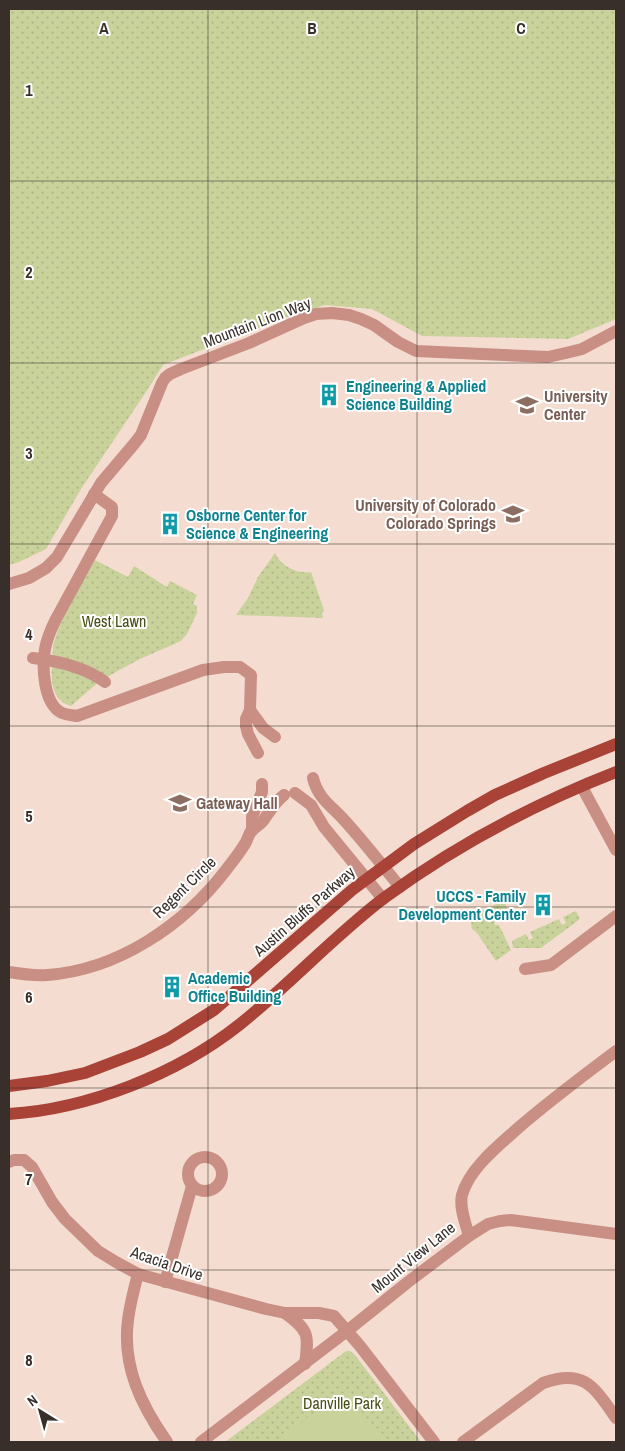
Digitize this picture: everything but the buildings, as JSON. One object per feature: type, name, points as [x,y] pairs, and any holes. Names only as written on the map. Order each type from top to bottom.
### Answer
[{"type":"main road","name":"Austin Bluffs Parkway","points":[[9,1086],[85,1073],[140,1052],[168,1038],[214,1010],[367,878],[414,844],[495,796],[544,773],[616,744]]},
{"type":"main road","points":[[9,1114],[52,1108],[92,1099],[154,1075],[196,1054],[238,1025],[383,899],[400,887],[467,844],[513,818],[616,772]]},
{"type":"street","name":"Mountain Lion Way","points":[[9,584],[29,578],[52,563],[62,550],[101,483],[134,444],[140,434],[165,378],[180,370],[265,337],[304,318],[316,314],[349,315],[374,325],[398,342],[416,351],[548,357],[582,349],[616,331]]},
{"type":"street","points":[[94,494],[112,507],[112,516],[56,619],[49,634],[45,650],[39,659],[49,697],[57,710],[77,716],[203,670],[240,667],[251,675],[250,710],[246,719],[246,726],[258,753]]},
{"type":"street","points":[[39,659],[64,663],[96,675],[105,682]]},
{"type":"street","points":[[250,710],[263,728],[275,737]]},
{"type":"street","points":[[313,778],[320,795],[344,820],[400,887]]},
{"type":"street","name":"Regent Circle","points":[[252,831],[252,817],[262,792],[262,784]]},
{"type":"street","points":[[582,786],[616,850]]},
{"type":"street","name":"Regent Circle","points":[[9,972],[45,975],[74,971],[113,958],[145,943],[184,914],[203,896],[229,866],[252,831],[261,823],[273,805],[290,794],[311,805],[324,827],[383,899]]},
{"type":"street","points":[[524,969],[551,965],[616,916]]},
{"type":"street","name":"Mount View Lane","points":[[201,1442],[348,1331],[469,1236],[462,1211],[461,1197],[473,1174],[498,1146],[546,1103],[616,1051]]},
{"type":"street","name":"Acacia Drive","points":[[9,1162],[24,1160],[32,1167],[52,1202],[80,1235],[98,1251],[138,1274],[266,1310],[285,1313],[319,1313],[334,1316],[348,1331],[434,1442]]},
{"type":"street","points":[[165,1282],[192,1186]]},
{"type":"street","points":[[469,1236],[488,1224],[511,1220],[616,1234]]},
{"type":"street","points":[[138,1274],[127,1321],[130,1367],[135,1386],[144,1406],[167,1442]]},
{"type":"street","name":"Acacia Drive","points":[[285,1313],[300,1323],[306,1332],[308,1343],[305,1364]]},
{"type":"street","points":[[463,1442],[543,1384],[555,1379],[568,1377],[579,1379],[589,1385],[598,1393],[616,1418]]},
{"type":"green space","points":[[9,9],[616,9],[616,319],[568,339],[422,336],[372,309],[325,305],[281,319],[163,365],[81,489],[46,549],[9,565]]},
{"type":"green space","points":[[275,553],[281,562],[290,568],[300,572],[311,572],[324,610],[322,613],[323,618],[236,615],[248,598],[258,577]]},
{"type":"green space","name":"West Lawn","points":[[95,560],[128,577],[134,566],[167,587],[170,581],[197,595],[193,604],[197,606],[197,613],[187,634],[181,641],[114,673],[94,686],[71,706],[59,699],[54,689],[52,682],[53,644],[68,608]]},
{"type":"green space","points":[[501,902],[505,903],[507,909],[494,922],[495,925],[499,925],[511,950],[496,961],[477,933],[472,929],[470,918],[472,915]]},
{"type":"green space","points":[[576,911],[580,919],[541,948],[513,948],[512,941],[526,934],[529,940],[533,938],[530,932],[559,919],[562,925],[566,923],[563,917]]},
{"type":"green space","name":"Danville Park","points":[[346,1351],[350,1351],[355,1355],[421,1442],[225,1442]]},
{"type":"green space","points":[[346,1393],[386,1442],[278,1442],[336,1394]]},
{"type":"place","name":"Engineering & Applied Science Building","points":[[329,395]]},
{"type":"place","name":"University Center","points":[[527,405]]},
{"type":"place","name":"University of Colorado Colorado Springs","points":[[513,514]]},
{"type":"place","name":"Osborne Center for Science & Engineering","points":[[170,524]]},
{"type":"place","name":"Gateway Hall","points":[[180,803]]},
{"type":"place","name":"UCCS - Family Development Center","points":[[543,905]]},
{"type":"place","name":"Academic Office Building","points":[[172,987]]}]
